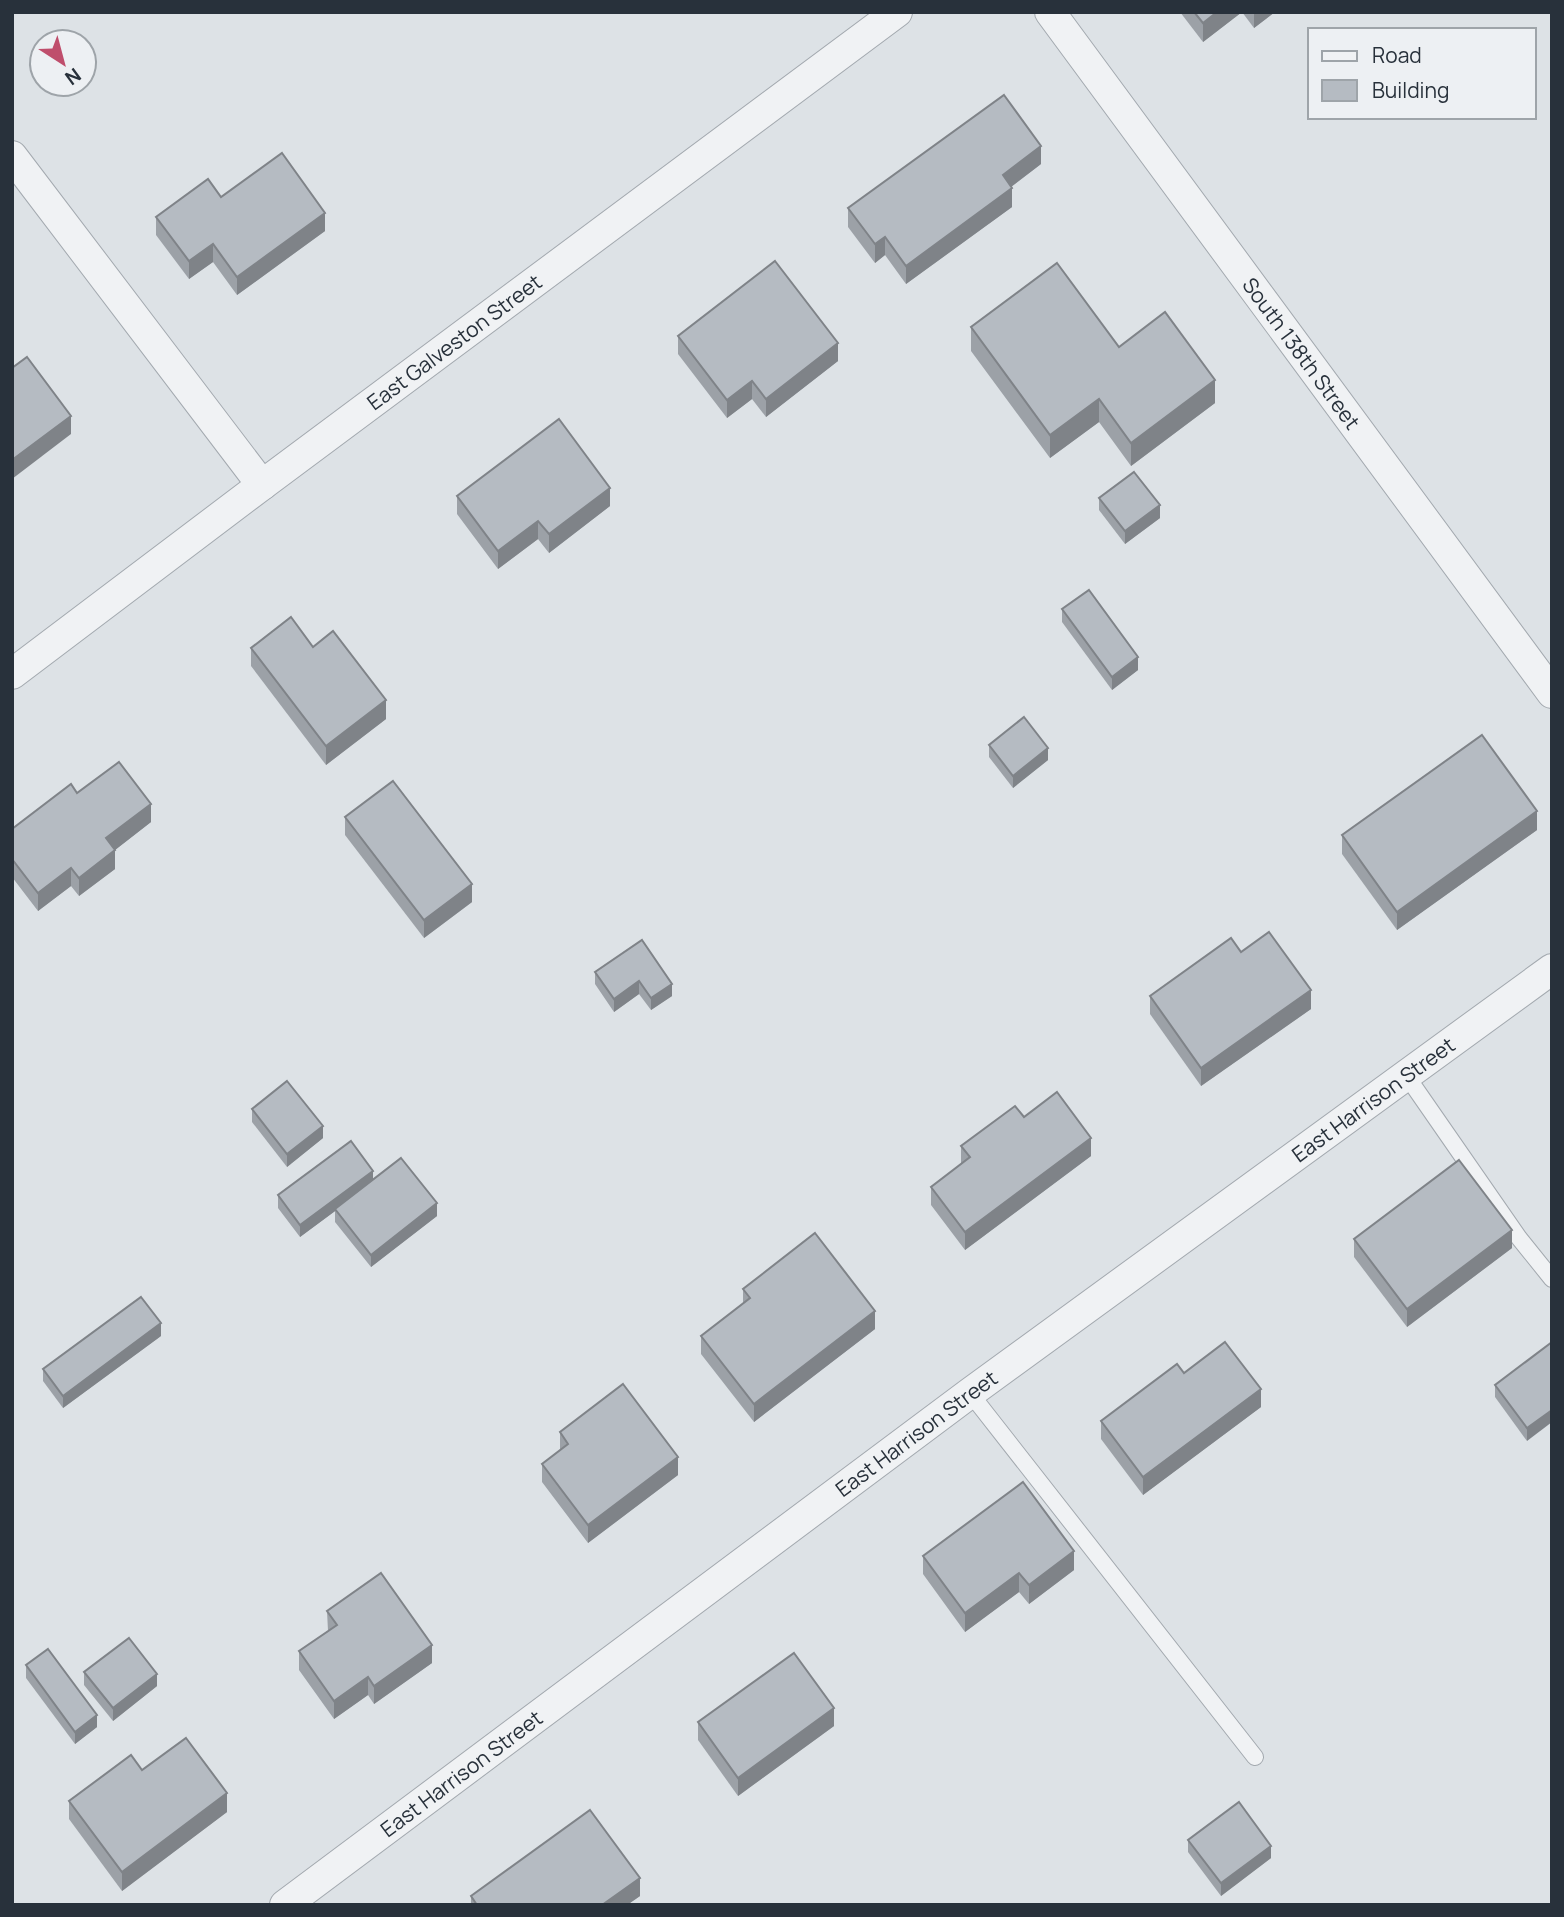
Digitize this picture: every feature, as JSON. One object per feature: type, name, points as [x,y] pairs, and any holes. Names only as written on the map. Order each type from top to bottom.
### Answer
[{"type":"street","name":"East Galveston Street","points":[[12,674],[897,12]]},
{"type":"street","name":"South 138th Street","points":[[1050,12],[1552,693]]},
{"type":"street","points":[[12,156],[262,485]]},
{"type":"street","name":"East Harrison Street","points":[[285,1905],[970,1393],[1552,969]]},
{"type":"lane","points":[[1406,1075],[1519,1238],[1552,1279]]},
{"type":"lane","points":[[970,1393],[1255,1757]]},
{"type":"building","points":[[1194,12],[1217,12],[1203,23]]},
{"type":"building","points":[[1004,95],[1041,146],[1003,175],[1012,188],[906,266],[885,237],[875,244],[848,208]]},
{"type":"building","points":[[282,153],[325,213],[237,277],[213,244],[189,261],[156,217],[208,179],[221,197]]},
{"type":"building","points":[[775,261],[838,343],[766,399],[752,381],[727,400],[678,336]]},
{"type":"building","points":[[1057,263],[1119,347],[1165,312],[1215,380],[1131,443],[1099,399],[1050,435],[971,327]]},
{"type":"building","points":[[27,357],[71,416],[12,460],[12,368]]},
{"type":"building","points":[[559,419],[610,488],[549,534],[538,521],[498,551],[457,496]]},
{"type":"building","points":[[1134,472],[1160,505],[1125,531],[1099,498]]},
{"type":"building","points":[[1089,590],[1138,657],[1112,677],[1062,609]]},
{"type":"building","points":[[291,617],[313,647],[333,631],[386,700],[326,746],[251,648]]},
{"type":"building","points":[[1024,717],[1048,748],[1013,776],[989,745]]},
{"type":"building","points":[[1482,735],[1537,811],[1397,912],[1342,835]]},
{"type":"building","points":[[119,762],[151,804],[106,838],[115,850],[79,878],[71,868],[38,893],[12,859],[12,829],[71,784],[77,793]]},
{"type":"building","points":[[393,781],[472,884],[424,920],[345,817]]},
{"type":"building","points":[[1269,932],[1311,990],[1201,1068],[1150,996],[1231,938],[1241,952]]},
{"type":"building","points":[[642,940],[672,984],[651,998],[639,981],[614,999],[595,972]]},
{"type":"building","points":[[287,1081],[323,1126],[287,1154],[252,1109]]},
{"type":"building","points":[[1057,1092],[1091,1138],[965,1232],[931,1187],[970,1157],[961,1146],[1015,1106],[1024,1117]]},
{"type":"building","points":[[351,1141],[373,1171],[300,1225],[278,1195]]},
{"type":"building","points":[[401,1158],[437,1203],[371,1255],[335,1209]]},
{"type":"building","points":[[1459,1160],[1512,1230],[1407,1309],[1354,1239]]},
{"type":"building","points":[[815,1233],[875,1311],[754,1404],[701,1336],[750,1298],[743,1289]]},
{"type":"building","points":[[141,1297],[161,1323],[63,1396],[43,1369]]},
{"type":"building","points":[[1225,1342],[1261,1389],[1143,1477],[1101,1421],[1177,1364],[1184,1373]]},
{"type":"building","points":[[1552,1342],[1552,1410],[1527,1428],[1495,1385]]},
{"type":"building","points":[[623,1384],[678,1457],[588,1525],[542,1464],[568,1444],[560,1432]]},
{"type":"building","points":[[1023,1482],[1074,1551],[1029,1585],[1019,1573],[965,1613],[923,1556]]},
{"type":"building","points":[[381,1573],[432,1645],[374,1686],[368,1677],[334,1701],[299,1651],[337,1625],[327,1611]]},
{"type":"building","points":[[129,1638],[157,1674],[113,1708],[84,1672]]},
{"type":"building","points":[[48,1649],[97,1715],[75,1732],[26,1665]]},
{"type":"building","points":[[794,1653],[834,1708],[738,1778],[698,1722]]},
{"type":"building","points":[[186,1738],[227,1793],[122,1872],[69,1801],[131,1755],[142,1770]]},
{"type":"building","points":[[1239,1802],[1271,1846],[1221,1883],[1188,1840]]},
{"type":"building","points":[[590,1810],[640,1878],[602,1905],[477,1905],[471,1896]]}]
